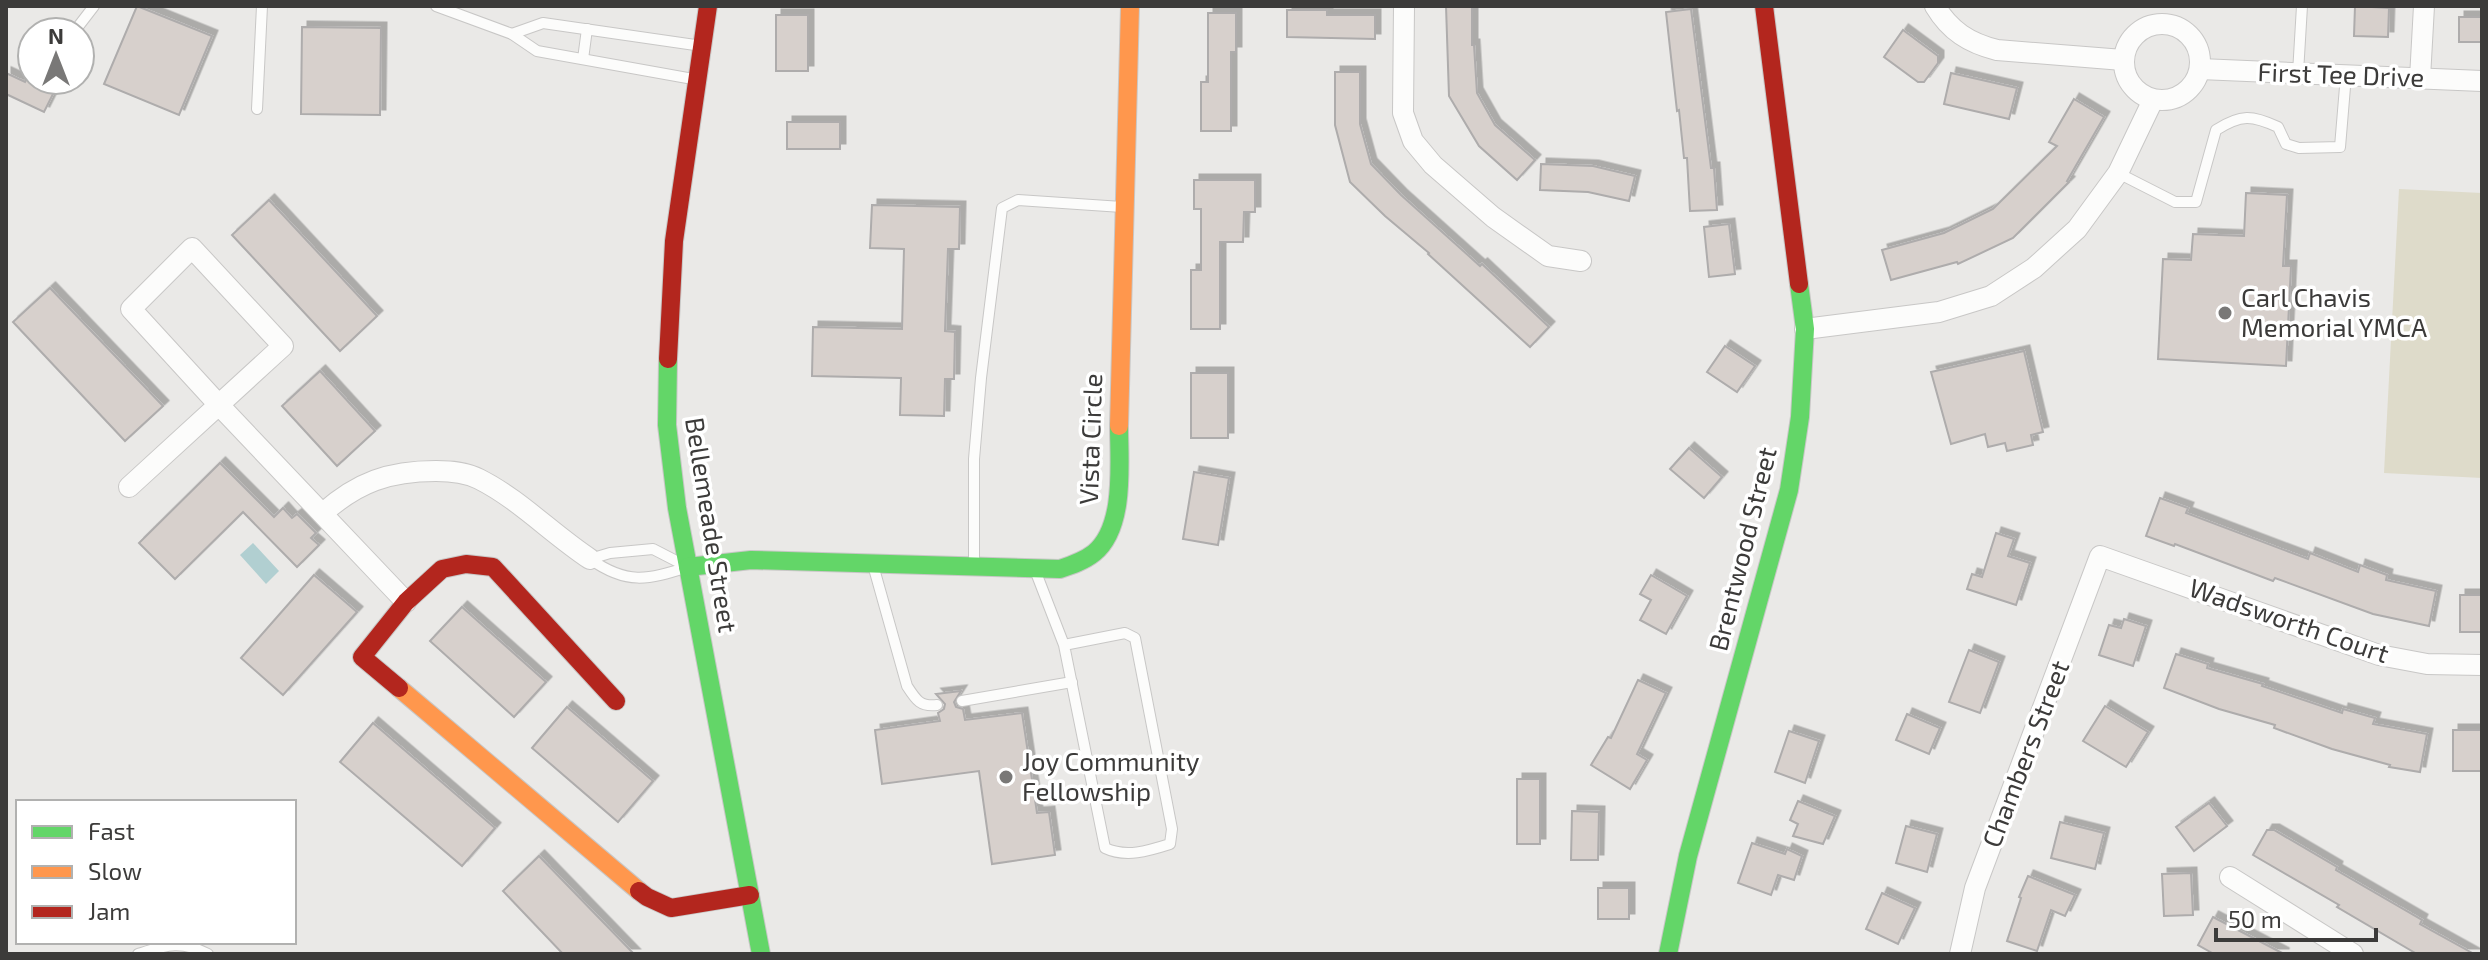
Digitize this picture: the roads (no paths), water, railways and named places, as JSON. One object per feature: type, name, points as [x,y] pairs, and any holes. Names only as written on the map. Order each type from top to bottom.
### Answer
[{"type":"street","name":"Bellemeade Street","points":[[708,6],[674,241],[668,321],[667,425],[677,508],[761,954]]},
{"type":"street","name":"Vista Circle","points":[[688,567],[751,560],[1060,569],[1085,561],[1104,543],[1113,526],[1118,496],[1130,6]]},
{"type":"street","points":[[1404,6],[1403,113],[1413,141],[1433,165],[1493,217],[1548,256],[1581,261]]},
{"type":"street","name":"Brentwood Street","points":[[1668,954],[1688,856],[1789,490],[1800,417],[1805,329],[1764,6]]},
{"type":"street","points":[[1935,6],[1944,21],[1962,37],[1979,45],[1997,50],[2123,60]]},
{"type":"street","points":[[2420,78],[2424,6]]},
{"type":"street","points":[[2166,15],[2197,45],[2200,69],[2188,90],[2178,97],[2153,100],[2132,87],[2126,77],[2123,60],[2130,39],[2166,15]]},
{"type":"street","name":"First Tee Drive","points":[[2200,69],[2482,81]]},
{"type":"street","points":[[1805,329],[1939,312],[1991,296],[2034,268],[2077,229],[2118,173],[2153,100]]},
{"type":"street","points":[[129,487],[218,404],[283,346],[192,248],[131,309],[218,404],[406,602]]},
{"type":"street","points":[[323,513],[342,496],[378,479],[411,471],[455,471],[477,478],[516,502],[590,559]]},
{"type":"street","name":"Wadsworth Court","points":[[2100,556],[2379,655],[2427,664],[2482,665]]},
{"type":"street","name":"Chambers Street","points":[[1960,954],[1975,888],[2100,556]]},
{"type":"street","points":[[616,701],[493,567],[466,564],[442,569],[406,602],[362,657],[647,897],[671,908],[750,895]]},
{"type":"street","points":[[2230,877],[2353,954]]},
{"type":"lane","points":[[257,109],[262,6]]},
{"type":"lane","points":[[436,6],[512,34],[537,51],[697,80]]},
{"type":"lane","points":[[2298,73],[2302,6]]},
{"type":"lane","points":[[512,34],[543,23],[702,46]]},
{"type":"lane","points":[[583,59],[587,29]]},
{"type":"lane","points":[[2118,173],[2175,202],[2196,202],[2216,130],[2234,119],[2259,118],[2278,127],[2286,144],[2299,148],[2340,147],[2346,75]]},
{"type":"lane","points":[[974,566],[975,446],[1002,208],[1018,200],[1124,207]]},
{"type":"lane","points":[[590,559],[610,553],[653,549],[688,567]]},
{"type":"lane","points":[[590,559],[623,578],[660,576],[688,567]]},
{"type":"lane","points":[[872,563],[907,686],[915,699],[926,706],[937,705]]},
{"type":"lane","points":[[1034,568],[1064,645],[1105,848],[1116,853],[1143,852],[1170,844],[1172,829],[1135,638],[1125,633],[1064,645]]},
{"type":"lane","points":[[962,701],[1072,682]]},
{"type":"lane","points":[[138,954],[167,945],[183,944],[208,954]]},
{"type":"water","points":[[253,543],[279,571],[266,584],[240,555]]},
{"type":"place","name":"Carl Chavis Memorial YMCA","points":[[2225,313]]},
{"type":"place","name":"Joy Community Fellowship","points":[[1006,777]]}]
